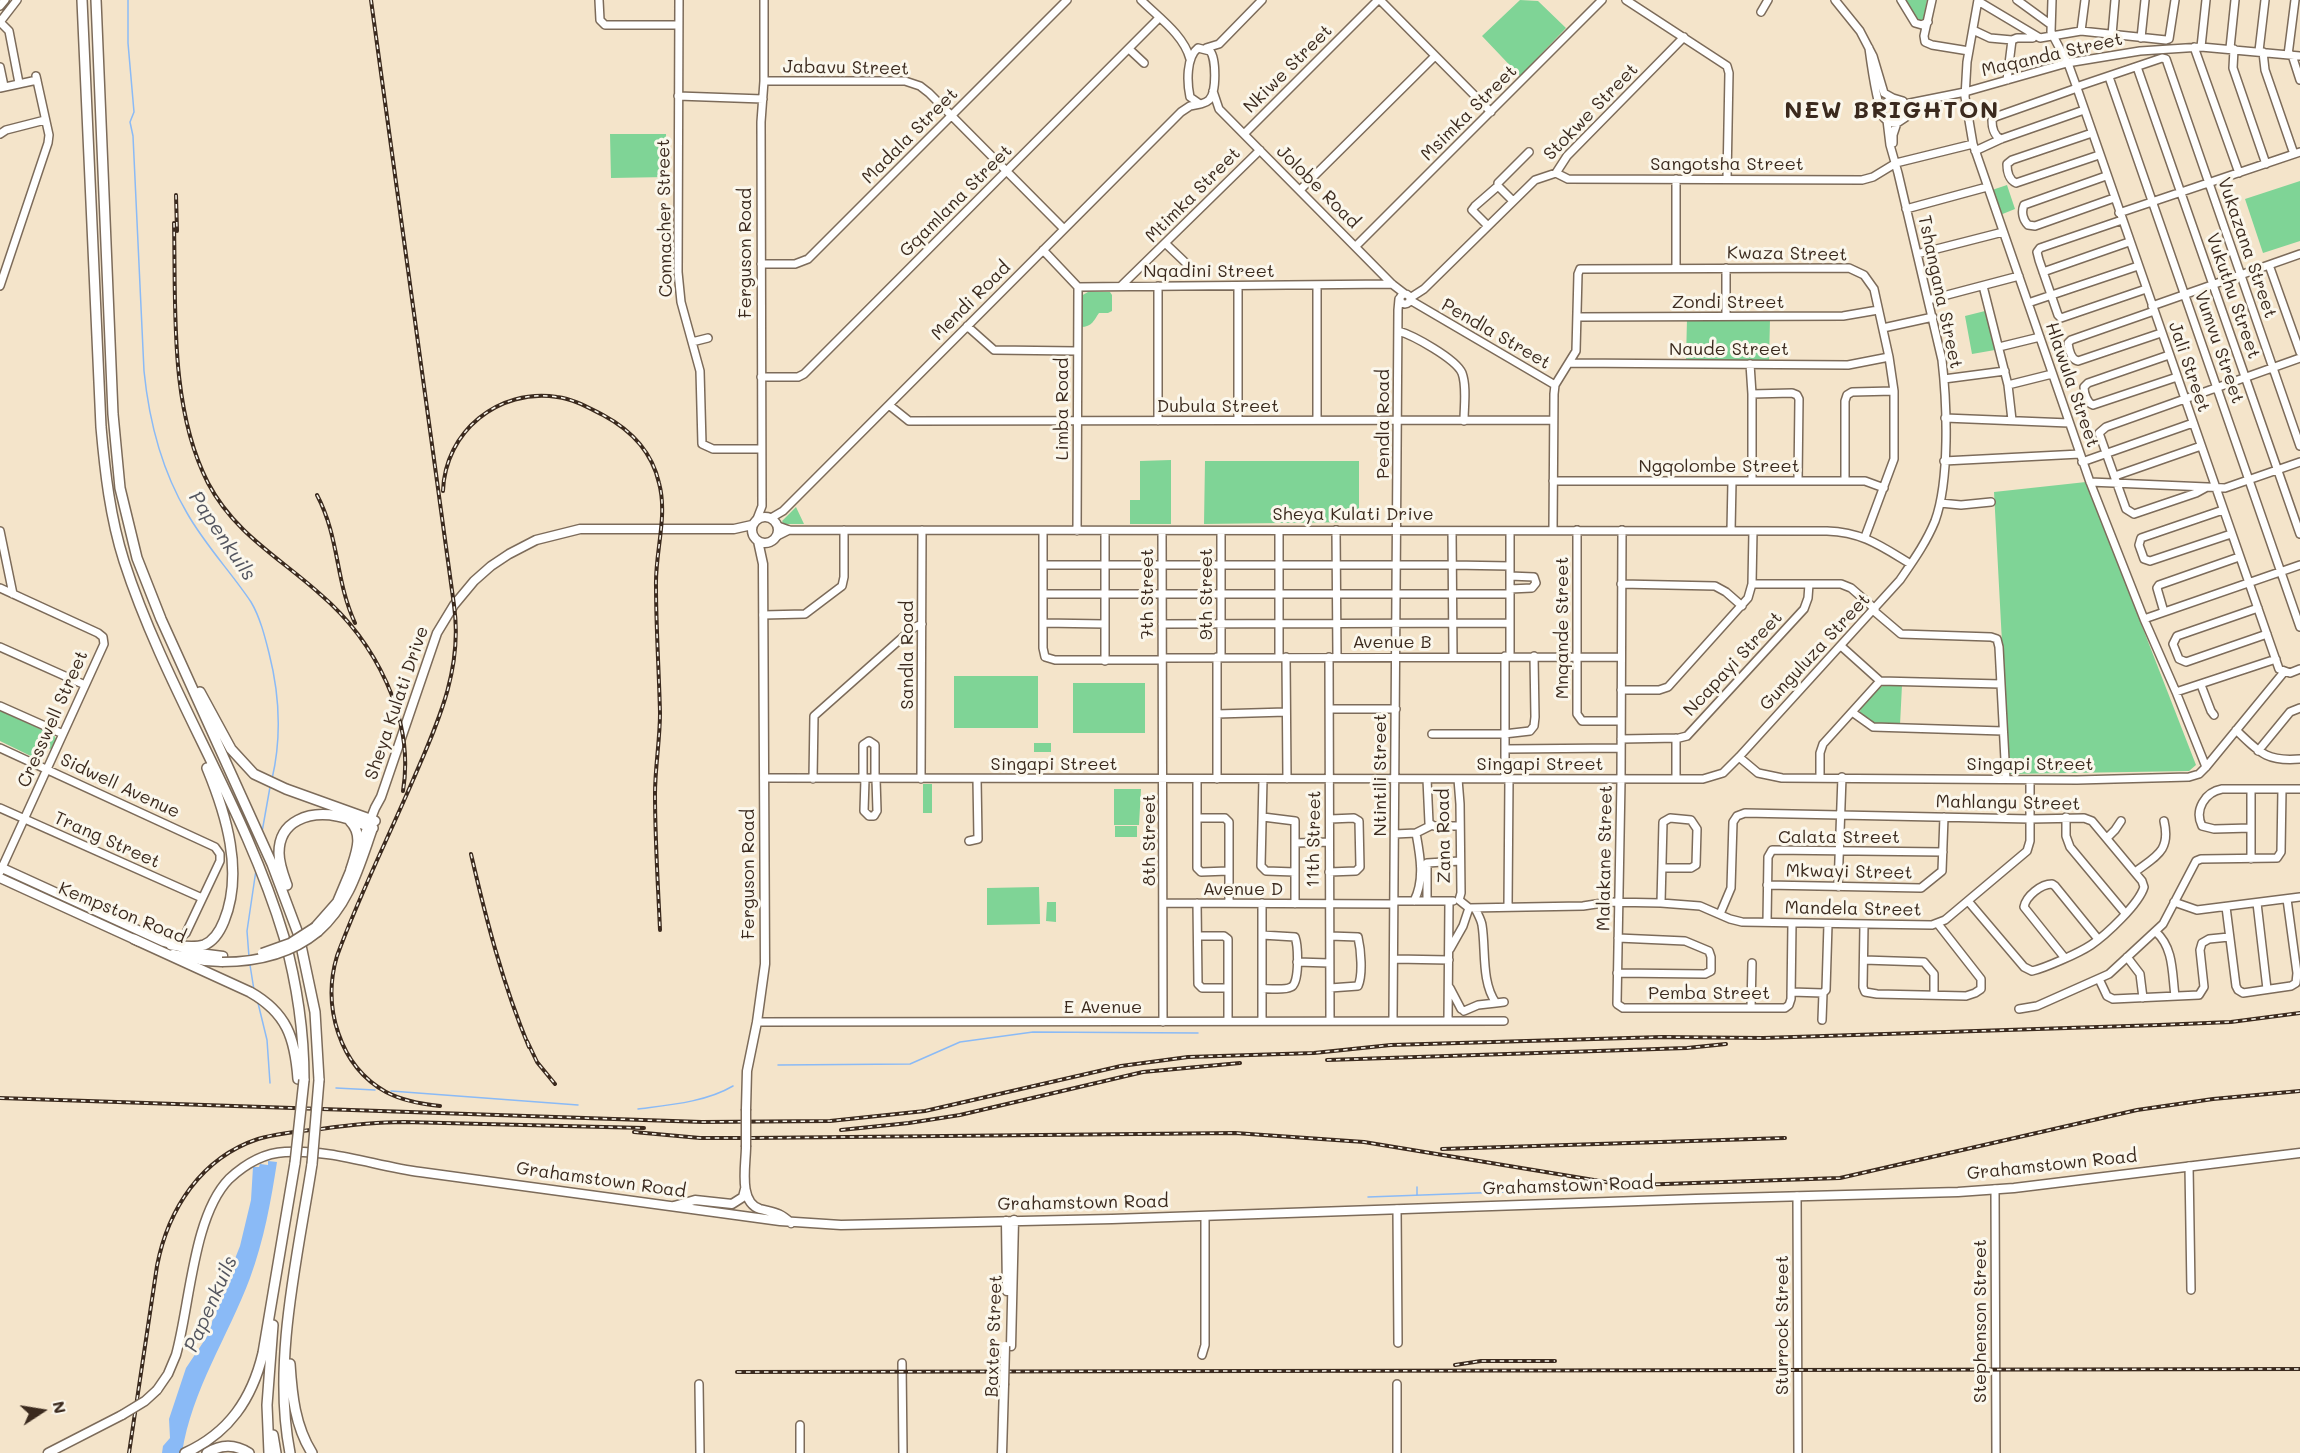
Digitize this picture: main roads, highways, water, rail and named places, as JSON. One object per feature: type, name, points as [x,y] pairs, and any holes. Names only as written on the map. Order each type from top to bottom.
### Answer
[{"type":"highway","points":[[75,0],[85,97]]},
{"type":"highway","points":[[82,0],[104,463],[118,540],[129,577],[156,643],[246,837],[266,888],[284,937],[296,987],[302,1038],[299,1139],[263,1353],[254,1383],[235,1417],[214,1436],[185,1453]]},
{"type":"highway","points":[[98,0],[99,99],[118,473],[132,540],[161,619],[272,864],[299,936],[311,984],[318,1036]]},
{"type":"highway","points":[[170,639],[231,749],[254,774],[372,824]]},
{"type":"highway","points":[[163,658],[219,799],[227,830],[232,882],[226,915],[214,938],[197,946],[168,943]]},
{"type":"highway","points":[[290,1453],[284,1414],[284,1384],[293,1290],[312,1164],[319,1080],[317,1009],[312,976],[280,863],[280,842],[288,826],[308,816],[327,814],[372,824]]},
{"type":"highway","points":[[348,819],[358,833],[358,843],[351,869]]},
{"type":"highway","points":[[134,939],[236,986],[261,999],[279,1014],[292,1040],[301,1080]]},
{"type":"highway","points":[[269,1453],[267,1405],[287,1215]]},
{"type":"highway","points":[[293,1290],[291,1385],[296,1415],[312,1453]]},
{"type":"highway","points":[[269,1381],[276,1453]]},
{"type":"highway","points":[[207,1453],[219,1447],[230,1446],[249,1453]]},
{"type":"main road","name":"Sheya Kulati Drive","points":[[372,824],[437,633],[454,605],[490,566],[528,543],[573,530],[596,528],[734,529],[768,524]]},
{"type":"main road","name":"Ferguson Road","points":[[746,1189],[747,1071],[765,964],[762,558],[752,532],[768,524]]},
{"type":"main road","points":[[768,524],[769,543]]},
{"type":"main road","name":"Sheya Kulati Drive","points":[[734,529],[749,534],[756,540],[769,543]]},
{"type":"main road","name":"Ferguson Road","points":[[762,558],[769,543]]},
{"type":"main road","name":"Kempston Road","points":[[0,879],[134,939],[171,953],[205,961],[255,960],[275,955],[302,943],[316,929],[338,902],[372,824]]},
{"type":"main road","name":"Kempston Road","points":[[316,929],[336,913],[347,897],[372,824]]},
{"type":"main road","name":"Kempston Road","points":[[1,869],[168,943],[223,959]]},
{"type":"main road","name":"Grahamstown Road","points":[[48,1453],[122,1415],[145,1401],[156,1390],[168,1374],[176,1355],[203,1227],[211,1203],[227,1182],[253,1162],[282,1152],[322,1154],[396,1169],[672,1207],[791,1222],[841,1225],[1205,1216],[1995,1189],[2300,1153]]},
{"type":"main road","points":[[672,1207],[693,1200],[732,1204],[743,1197],[746,1189]]},
{"type":"main road","points":[[746,1189],[747,1198],[754,1206],[779,1213],[791,1222]]},
{"type":"main road","name":"Baxter Street","points":[[1007,1453],[1010,1221]]},
{"type":"main road","name":"Baxter Street","points":[[1002,1453],[1007,1385]]},
{"type":"water","points":[[268,1161],[277,1162],[266,1220],[250,1278],[202,1385],[182,1453],[162,1453],[163,1446],[170,1438],[169,1419],[186,1368],[208,1335],[219,1299],[240,1246],[251,1200],[253,1167],[259,1167],[260,1164],[268,1165]]},
{"type":"waterway","name":"Papenkuils","points":[[128,0],[128,43],[134,112],[130,122],[133,136],[144,371],[149,408],[163,462],[178,496],[202,536],[251,602],[262,627],[273,669],[277,700],[278,732],[272,779]]},
{"type":"waterway","name":"Papenkuils","points":[[262,832],[270,787]]},
{"type":"waterway","name":"Papenkuils","points":[[249,957],[247,931],[256,870]]},
{"type":"waterway","name":"Papenkuils","points":[[250,965],[254,990]]},
{"type":"waterway","name":"Papenkuils","points":[[258,1003],[267,1040],[270,1083]]},
{"type":"waterway","points":[[778,1065],[910,1064],[960,1042],[1033,1032],[1198,1033]]},
{"type":"waterway","points":[[638,1109],[699,1099],[733,1086]]},
{"type":"waterway","points":[[336,1088],[375,1090]]},
{"type":"waterway","points":[[391,1091],[578,1105]]},
{"type":"waterway","points":[[1368,1197],[1586,1189],[1588,1186]]},
{"type":"waterway","points":[[1417,1187],[1417,1195]]},
{"type":"railway","points":[[371,0],[456,629],[452,673],[439,716],[337,956],[332,995],[338,1033],[356,1067],[386,1092],[399,1098],[440,1106]]},
{"type":"railway","points":[[176,195],[177,231]]},
{"type":"railway","points":[[174,223],[177,356],[187,422],[195,453],[208,483],[231,517],[244,531],[340,613],[374,658],[397,709],[403,736],[405,764],[403,791]]},
{"type":"railway","points":[[443,491],[446,469],[465,433],[479,418],[515,399],[536,396],[557,397],[581,404],[623,428],[639,443],[651,461],[659,483],[662,508],[656,573],[660,713],[655,811],[660,930]]},
{"type":"railway","points":[[317,495],[330,528],[344,591],[355,623]]},
{"type":"railway","points":[[471,854],[496,952],[529,1047]]},
{"type":"railway","points":[[0,1098],[702,1122],[830,1121],[925,1111],[1121,1066],[1188,1057],[1314,1053],[1391,1045],[1662,1037],[1763,1038],[2159,1025],[2231,1022],[2300,1013]]},
{"type":"railway","points":[[527,1041],[537,1062],[555,1084]]},
{"type":"railway","points":[[1327,1060],[1687,1048],[1726,1044]]},
{"type":"railway","points":[[841,1130],[960,1115],[1143,1072],[1240,1063]]},
{"type":"railway","points":[[634,1132],[700,1138],[1235,1133],[1364,1142],[1636,1185],[1840,1178],[2137,1110],[2213,1099],[2300,1091]]},
{"type":"railway","points":[[129,1453],[162,1245],[169,1225],[190,1188],[220,1159],[238,1148],[266,1137],[297,1131],[373,1123],[644,1128]]},
{"type":"railway","points":[[1442,1149],[1785,1138]]},
{"type":"railway","points":[[1455,1365],[1481,1361],[1555,1361]]},
{"type":"railway","points":[[737,1372],[2300,1369]]},
{"type":"district","name":"NEW BRIGHTON","points":[[1892,111]]}]
